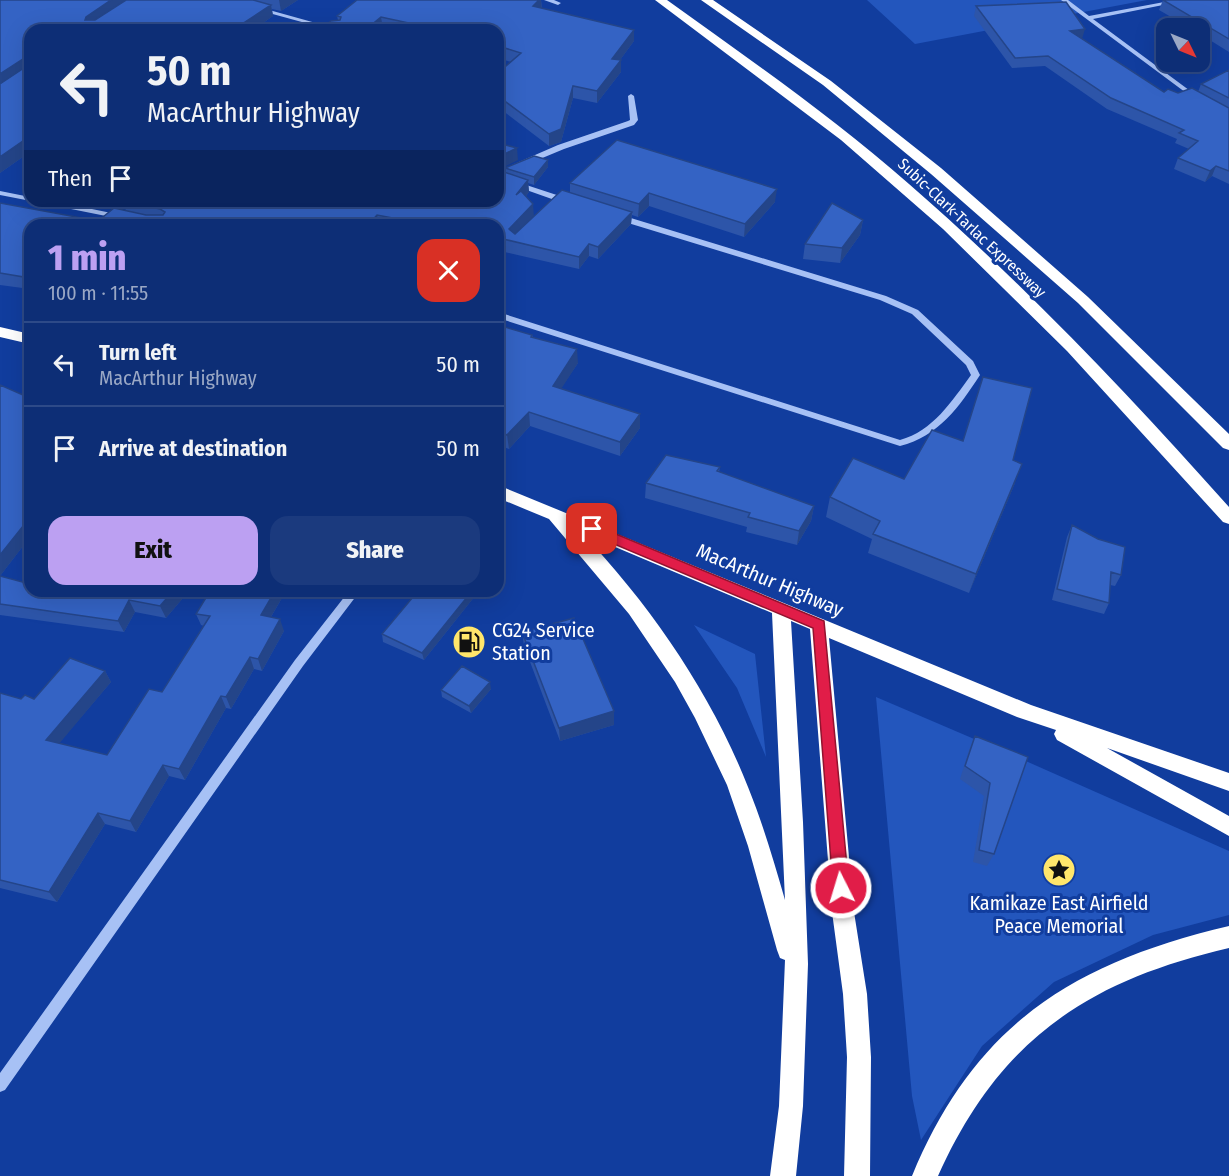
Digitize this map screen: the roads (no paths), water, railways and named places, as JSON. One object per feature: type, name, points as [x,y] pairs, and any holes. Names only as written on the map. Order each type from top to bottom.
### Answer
[{"type":"highway","name":"Subic-Clark-Tarlac Expressway","points":[[660,0],[790,93],[905,187],[1020,295],[1131,410],[1229,518]]},
{"type":"highway","name":"Subic-Clark-Tarlac Expressway","points":[[706,0],[827,83],[936,171],[1083,300],[1229,444]]},
{"type":"highway","points":[[0,332],[24,338]]},
{"type":"highway","name":"MacArthur Highway","points":[[504,493],[1024,711],[1229,782]]},
{"type":"highway","points":[[550,512],[587,548],[640,615],[712,733],[736,784],[756,837],[795,975]]},
{"type":"highway","points":[[781,609],[794,856],[795,975],[794,1049],[783,1176]]},
{"type":"highway","points":[[819,625],[843,912],[855,994],[860,1130],[857,1176]]},
{"type":"highway","name":"MacArthur Highway","points":[[1024,711],[1229,827]]},
{"type":"highway","points":[[925,1176],[958,1108],[988,1068],[1016,1038],[1048,1012],[1080,989],[1111,974],[1194,944],[1229,938]]},
{"type":"street","points":[[547,0],[558,3]]},
{"type":"street","points":[[1064,0],[1198,99]]},
{"type":"street","points":[[1087,18],[1185,0]]},
{"type":"street","points":[[248,6],[316,24]]},
{"type":"street","points":[[504,171],[561,147],[631,123],[634,120],[631,96]]},
{"type":"street","points":[[504,180],[578,205]]},
{"type":"street","points":[[0,193],[24,198]]},
{"type":"street","points":[[72,207],[130,218]]},
{"type":"street","points":[[504,317],[900,443],[913,441],[933,426],[951,408],[976,375],[970,363],[915,312],[883,298],[612,215]]},
{"type":"street","points":[[0,1085],[299,663],[351,597]]},
{"type":"place","name":"CG24 Service Station","points":[[469,642]]},
{"type":"place","name":"Kamikaze East Airfield Peace Memorial","points":[[1059,870]]}]
